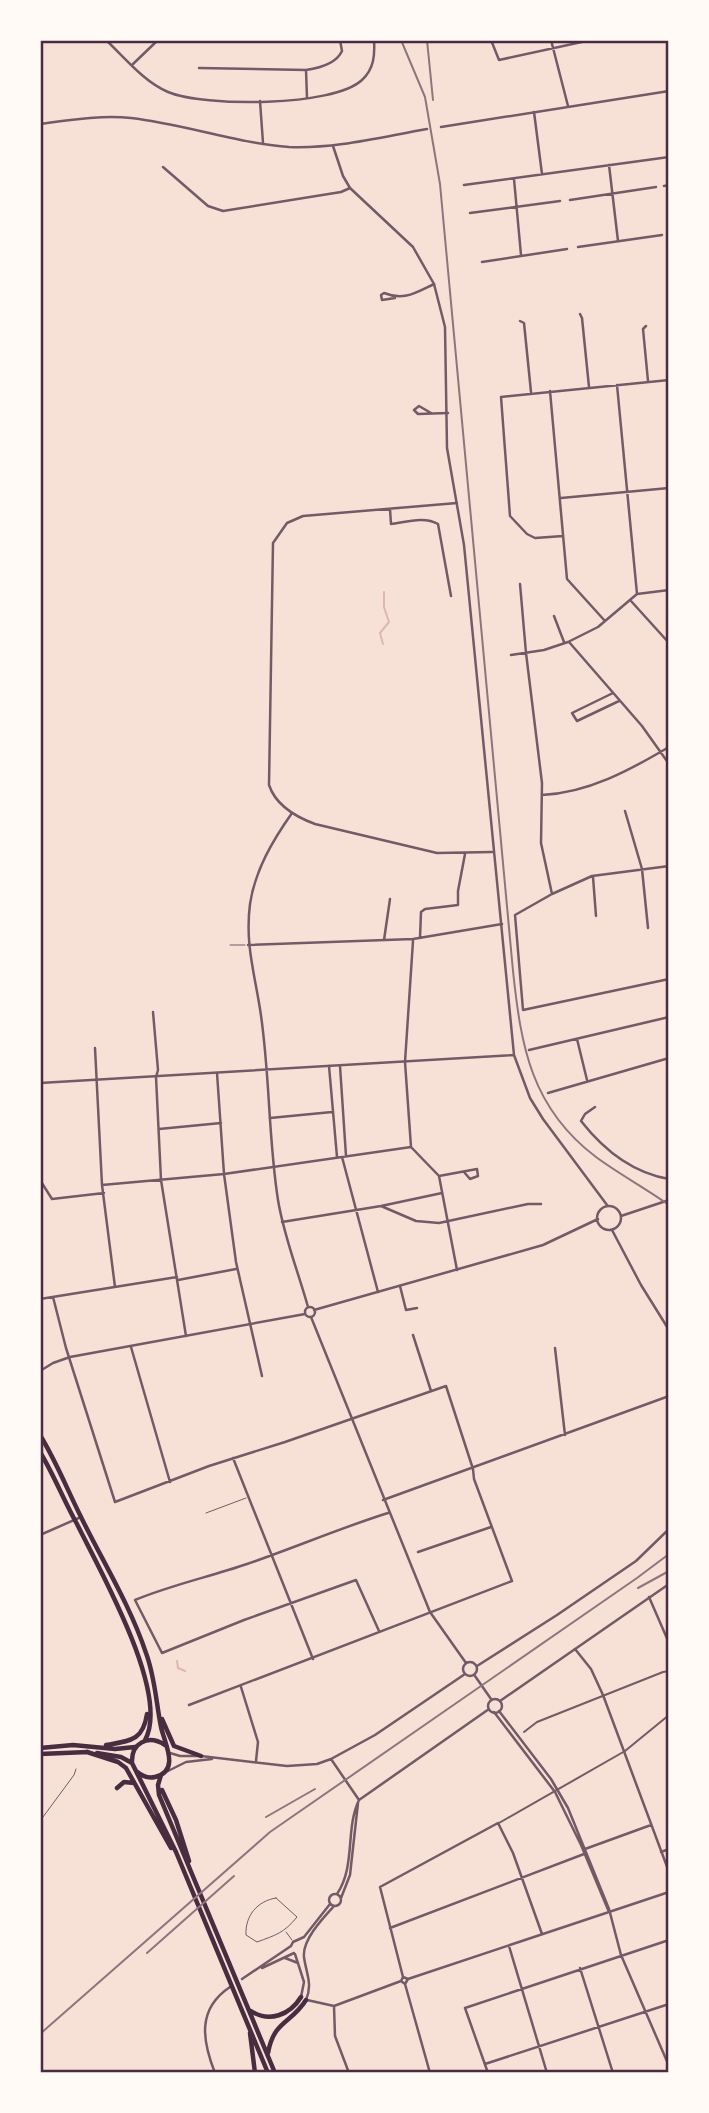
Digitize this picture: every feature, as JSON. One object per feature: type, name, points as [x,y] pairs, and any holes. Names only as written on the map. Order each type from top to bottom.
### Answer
[{"type":"highway","points":[[40,1435],[139,1633],[150,1663],[170,1763],[159,1785],[159,1795],[275,2073]]},
{"type":"highway","points":[[40,1452],[130,1635],[144,1675],[149,1706],[150,1727],[144,1741]]},
{"type":"highway","points":[[40,1748],[100,1746],[136,1738],[145,1725],[149,1706]]},
{"type":"highway","points":[[158,1709],[174,1746],[201,1756]]},
{"type":"highway","points":[[100,1746],[115,1749],[136,1746],[144,1741],[157,1741],[168,1751]]},
{"type":"highway","points":[[136,1746],[132,1763],[186,1876],[268,2073]]},
{"type":"highway","points":[[40,1754],[87,1752],[117,1756],[132,1763]]},
{"type":"highway","points":[[87,1752],[118,1762],[129,1772],[186,1876]]},
{"type":"highway","points":[[136,1771],[145,1777],[163,1774]]},
{"type":"highway","points":[[117,1788],[124,1783],[134,1783]]},
{"type":"highway","points":[[162,1790],[185,1845],[191,1872]]},
{"type":"highway","points":[[250,2010],[261,2016],[277,2016],[293,2008],[303,1998]]},
{"type":"highway","points":[[267,2054],[275,2030],[298,2011],[303,1998]]},
{"type":"highway","points":[[249,2026],[255,2073]]},
{"type":"street","points":[[106,40],[165,91],[181,96],[260,101],[307,99],[345,90],[360,81],[372,65],[374,40]]},
{"type":"street","points":[[132,64],[158,40]]},
{"type":"street","points":[[199,68],[318,68],[339,58],[342,51],[340,40]]},
{"type":"street","points":[[491,40],[499,60],[591,40]]},
{"type":"street","points":[[551,40],[568,106]]},
{"type":"street","points":[[306,70],[307,99]]},
{"type":"street","points":[[440,127],[669,91]]},
{"type":"street","points":[[260,101],[263,144]]},
{"type":"street","points":[[534,111],[542,174]]},
{"type":"street","points":[[40,124],[93,118],[128,118],[168,123],[263,144],[290,147],[333,146],[427,129]]},
{"type":"street","points":[[333,146],[350,188],[414,247],[435,285],[446,327],[447,448],[465,559],[514,1055],[530,1098],[542,1119],[607,1205],[618,1209],[621,1221],[612,1230],[606,1230],[599,1225],[599,1211],[607,1205]]},
{"type":"street","points":[[464,185],[669,157]]},
{"type":"street","points":[[609,165],[618,242]]},
{"type":"street","points":[[163,167],[208,206],[223,211],[341,192],[350,188]]},
{"type":"street","points":[[514,178],[521,255]]},
{"type":"street","points":[[664,186],[669,185]]},
{"type":"street","points":[[570,200],[656,187]]},
{"type":"street","points":[[470,213],[560,201]]},
{"type":"street","points":[[578,247],[662,235]]},
{"type":"street","points":[[482,262],[567,249]]},
{"type":"street","points":[[395,298],[435,285]]},
{"type":"street","points":[[579,314],[582,318],[589,387]]},
{"type":"street","points":[[520,321],[524,323],[531,392]]},
{"type":"street","points":[[646,326],[643,329],[643,342],[648,382]]},
{"type":"street","points":[[563,536],[535,538],[527,534],[510,516],[500,397],[669,380]]},
{"type":"street","points":[[617,384],[637,594]]},
{"type":"street","points":[[550,391],[567,579],[605,621]]},
{"type":"street","points":[[431,413],[448,413]]},
{"type":"street","points":[[561,498],[669,488]]},
{"type":"street","points":[[457,503],[296,518],[281,529],[273,543],[268,778],[271,792],[292,813],[316,824],[437,853],[492,852]]},
{"type":"street","points":[[390,509],[391,524],[422,520],[438,524],[451,596]]},
{"type":"street","points":[[520,584],[542,795],[541,843],[552,894]]},
{"type":"street","points":[[511,655],[544,650],[566,642],[598,627],[637,594],[669,590]]},
{"type":"street","points":[[630,600],[669,643]]},
{"type":"street","points":[[554,615],[566,642],[642,726],[669,764]]},
{"type":"street","points":[[613,693],[572,713],[577,721],[619,701]]},
{"type":"street","points":[[542,795],[563,793],[595,784],[669,747]]},
{"type":"street","points":[[625,811],[642,869],[648,928]]},
{"type":"street","points":[[292,813],[274,839],[254,886],[248,946],[260,1009],[274,1167],[282,1222],[308,1307],[305,1314]]},
{"type":"street","points":[[420,939],[421,912],[425,909],[458,905],[465,854]]},
{"type":"street","points":[[669,866],[593,876],[552,894],[515,915],[523,1010],[669,979]]},
{"type":"street","points":[[593,876],[596,916]]},
{"type":"street","points":[[384,940],[390,899]]},
{"type":"street","points":[[248,946],[420,939],[502,924]]},
{"type":"street","points":[[413,939],[405,1062],[411,1147],[439,1176],[457,1270]]},
{"type":"street","points":[[153,1012],[158,1070],[156,1077],[161,1180],[186,1336]]},
{"type":"street","points":[[529,1050],[669,1017]]},
{"type":"street","points":[[577,1039],[587,1080]]},
{"type":"street","points":[[95,1048],[102,1185],[115,1287]]},
{"type":"street","points":[[40,1083],[514,1055]]},
{"type":"street","points":[[548,1093],[669,1058]]},
{"type":"street","points":[[329,1066],[337,1158]]},
{"type":"street","points":[[340,1066],[344,1157],[378,1292]]},
{"type":"street","points":[[217,1073],[223,1174],[237,1269],[262,1376]]},
{"type":"street","points":[[595,1107],[585,1114],[581,1121],[592,1135],[620,1159],[639,1170],[655,1177],[669,1179]]},
{"type":"street","points":[[269,1118],[332,1112]]},
{"type":"street","points":[[159,1129],[221,1123]]},
{"type":"street","points":[[102,1185],[223,1174],[411,1147]]},
{"type":"street","points":[[439,1176],[464,1172]]},
{"type":"street","points":[[40,1180],[52,1199],[104,1193]]},
{"type":"street","points":[[282,1222],[442,1194]]},
{"type":"street","points":[[621,1216],[669,1200]]},
{"type":"street","points":[[381,1206],[415,1221],[448,1222],[528,1204],[541,1204]]},
{"type":"street","points":[[308,1307],[314,1310],[543,1245],[598,1219]]},
{"type":"street","points":[[612,1230],[669,1330]]},
{"type":"street","points":[[40,1299],[237,1269]]},
{"type":"street","points":[[400,1286],[406,1310],[417,1308]]},
{"type":"street","points":[[53,1297],[115,1502],[233,1458],[352,1420],[446,1386],[473,1468],[474,1479],[512,1581],[189,1706]]},
{"type":"street","points":[[311,1317],[314,1310]]},
{"type":"street","points":[[40,1371],[70,1357],[305,1314],[311,1317],[430,1612],[466,1663]]},
{"type":"street","points":[[413,1335],[431,1391]]},
{"type":"street","points":[[131,1347],[170,1482]]},
{"type":"street","points":[[555,1348],[565,1435]]},
{"type":"street","points":[[383,1500],[669,1396]]},
{"type":"street","points":[[233,1458],[313,1659]]},
{"type":"street","points":[[380,1632],[356,1580],[162,1653],[135,1600],[192,1579],[209,1577],[271,1556],[388,1513]]},
{"type":"street","points":[[40,1535],[81,1517]]},
{"type":"street","points":[[418,1552],[491,1527]]},
{"type":"street","points":[[500,1701],[490,1698],[475,1676],[477,1666],[636,1561],[669,1529]]},
{"type":"street","points":[[500,1701],[668,1585]]},
{"type":"street","points":[[649,1597],[669,1643]]},
{"type":"street","points":[[575,1649],[591,1669],[603,1695],[669,1872]]},
{"type":"street","points":[[466,1663],[471,1662],[477,1666]]},
{"type":"street","points":[[465,1674],[463,1667],[466,1663]]},
{"type":"street","points":[[524,1732],[537,1722],[669,1671]]},
{"type":"street","points":[[465,1674],[475,1676]]},
{"type":"street","points":[[168,1751],[180,1756],[304,1766],[331,1759],[375,1735],[465,1674]]},
{"type":"street","points":[[241,1687],[258,1742],[256,1763]]},
{"type":"street","points":[[489,1709],[490,1698]]},
{"type":"street","points":[[499,1711],[502,1707],[500,1701]]},
{"type":"street","points":[[489,1709],[556,1791]]},
{"type":"street","points":[[303,1998],[309,1979],[303,1952],[307,1940],[332,1905],[331,1896],[337,1894],[344,1880],[352,1823],[359,1800],[489,1709]]},
{"type":"street","points":[[494,1712],[499,1711]]},
{"type":"street","points":[[499,1711],[556,1791],[585,1852],[609,1912],[621,1955],[667,2056],[669,2066]]},
{"type":"street","points":[[401,1982],[403,1977],[380,1887],[625,1751],[669,1715]]},
{"type":"street","points":[[163,1774],[186,1762],[216,1759]]},
{"type":"street","points":[[242,1979],[291,1946],[293,1941],[304,1937],[332,1905],[340,1905],[350,1875],[359,1800],[331,1759]]},
{"type":"street","points":[[498,1823],[510,1844],[542,1934]]},
{"type":"street","points":[[390,1928],[651,1825]]},
{"type":"street","points":[[662,1852],[669,1849]]},
{"type":"street","points":[[403,1977],[408,1979],[669,1892]]},
{"type":"street","points":[[337,1894],[341,1898]]},
{"type":"street","points":[[299,1940],[305,1946]]},
{"type":"street","points":[[488,2073],[465,2008],[669,1940]]},
{"type":"street","points":[[291,1946],[304,1982],[303,1998]]},
{"type":"street","points":[[509,1946],[547,2073]]},
{"type":"street","points":[[250,1974],[294,1953],[303,1952]]},
{"type":"street","points":[[282,1958],[292,1959],[300,1965]]},
{"type":"street","points":[[580,1968],[613,2073]]},
{"type":"street","points":[[408,1979],[405,1984],[430,2073]]},
{"type":"street","points":[[303,1998],[334,2006],[401,1982],[405,1984]]},
{"type":"street","points":[[215,2073],[205,2045],[206,2020],[214,2000],[230,1987]]},
{"type":"street","points":[[485,2064],[669,2004]]},
{"type":"street","points":[[334,2006],[335,2036],[349,2073]]},
{"type":"lane","points":[[230,946],[248,946]]},
{"type":"lane","points":[[206,1513],[248,1497]]},
{"type":"lane","points":[[40,1821],[76,1769]]},
{"type":"lane","points":[[276,1898],[297,1917],[286,1931],[257,1942],[246,1935],[246,1927],[256,1906],[267,1899],[276,1898]]},
{"type":"lane","points":[[286,1931],[293,1941]]},
{"type":"waterway","points":[[383,644],[380,633],[389,622],[384,607],[384,592]]},
{"type":"waterway","points":[[177,1661],[178,1668],[185,1671]]},
{"type":"railway","points":[[401,40],[425,97],[440,184],[520,1025],[533,1074],[557,1118],[574,1138],[596,1157],[669,1205]]},
{"type":"railway","points":[[427,40],[433,100]]},
{"type":"railway","points":[[40,2034],[270,1832],[669,1554]]},
{"type":"railway","points":[[638,1588],[669,1571]]},
{"type":"railway","points":[[266,1817],[315,1789]]},
{"type":"railway","points":[[147,1953],[234,1876]]}]
